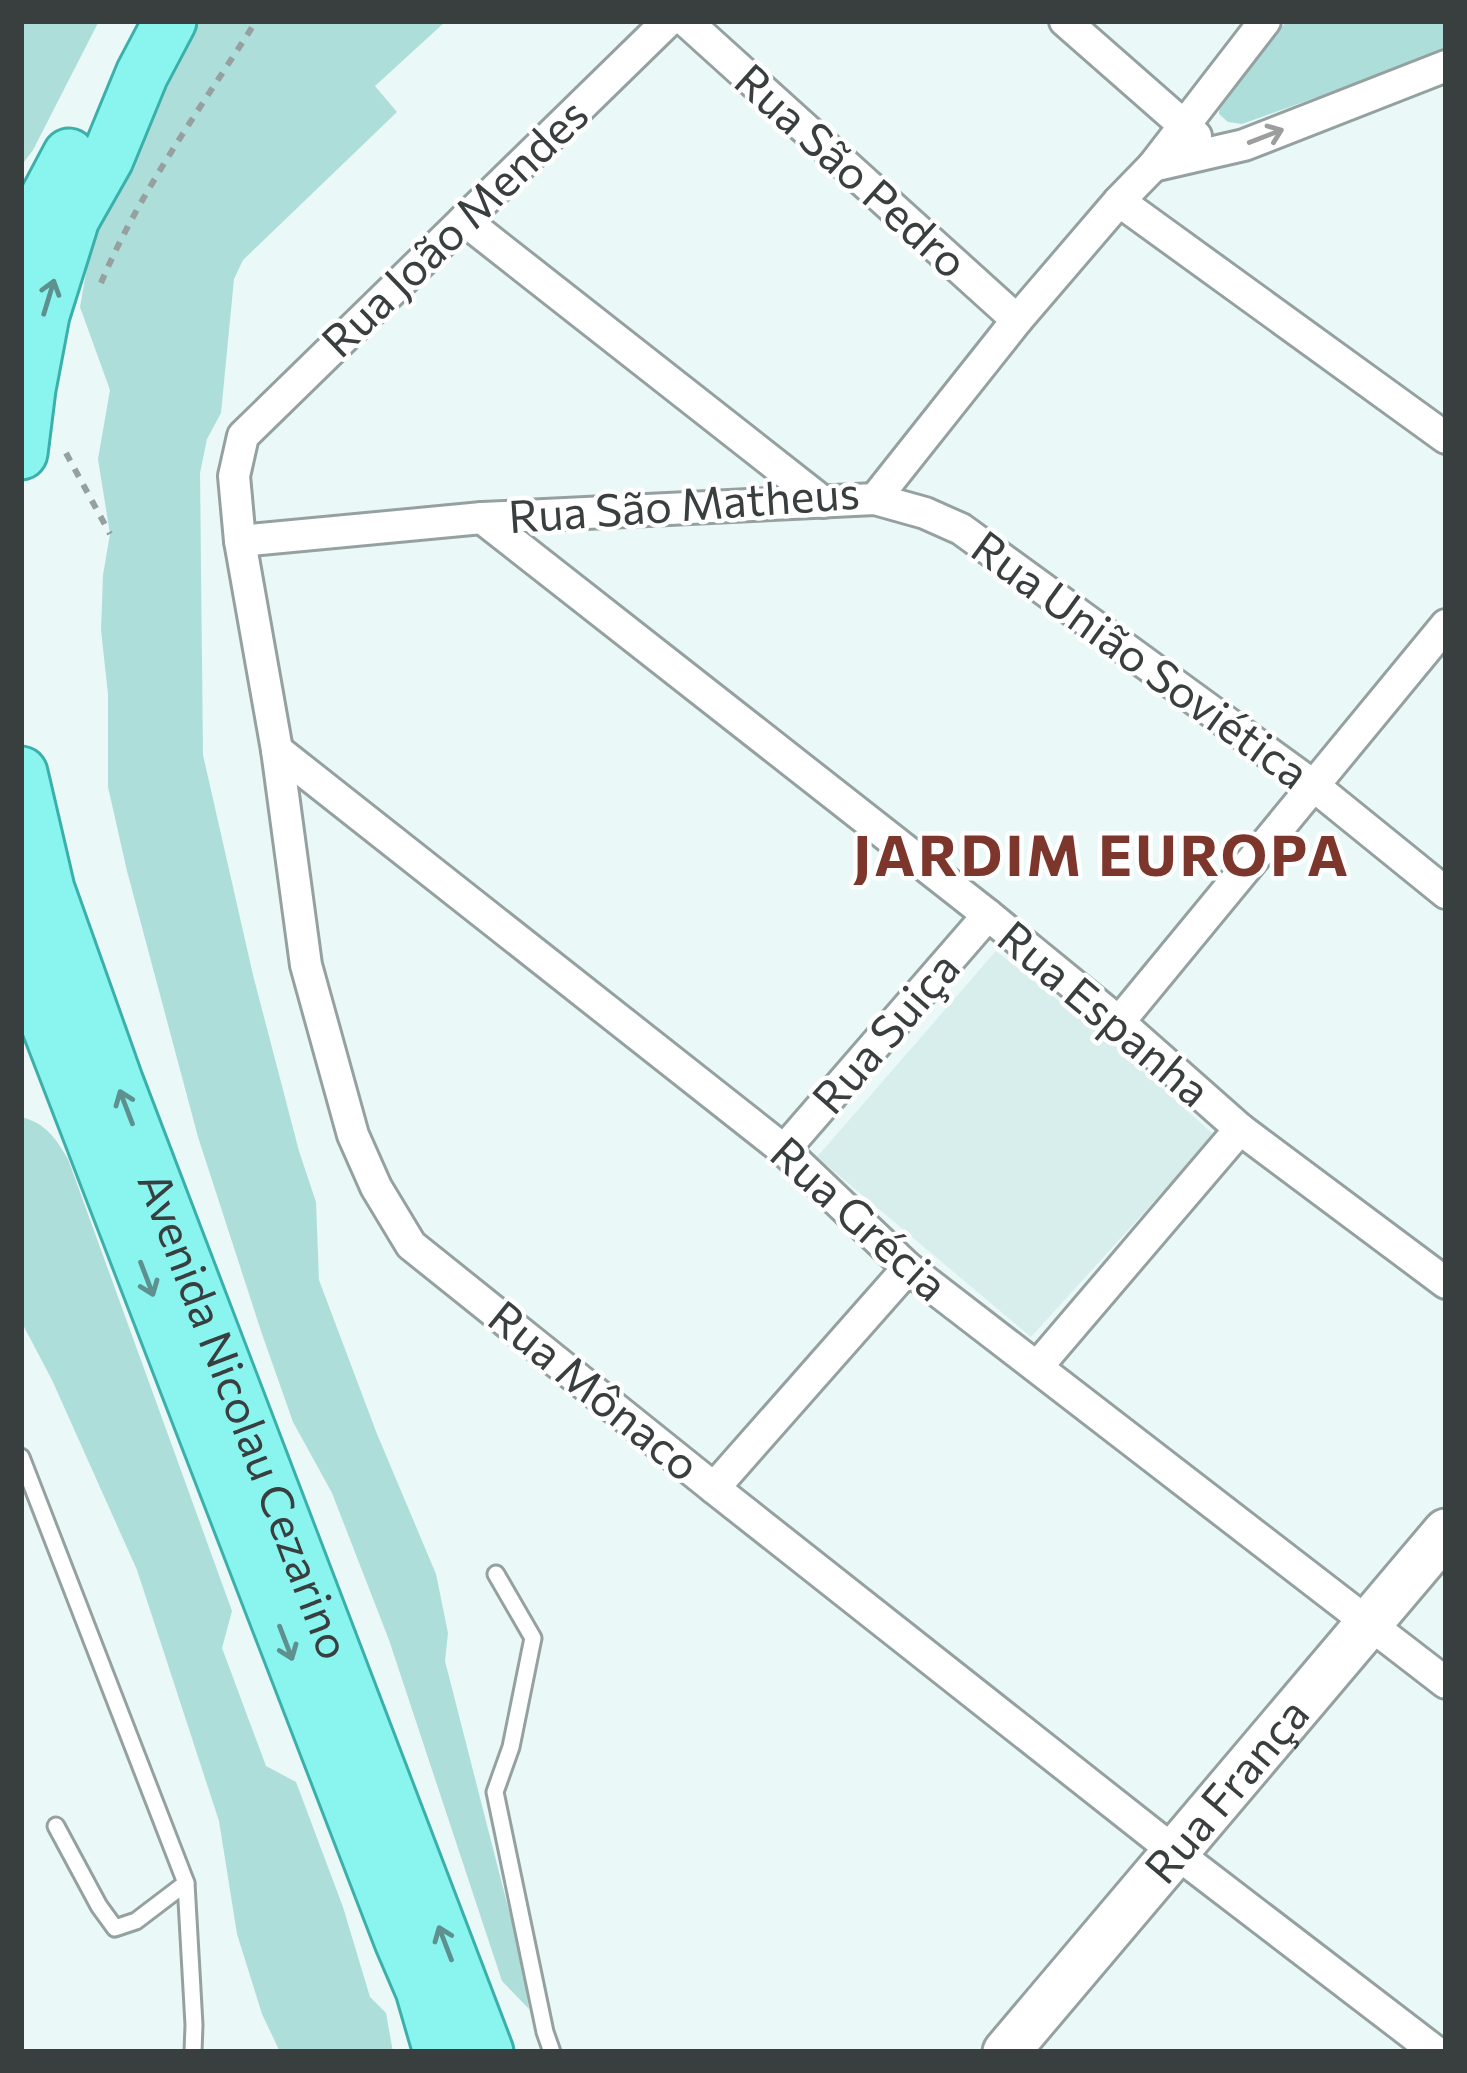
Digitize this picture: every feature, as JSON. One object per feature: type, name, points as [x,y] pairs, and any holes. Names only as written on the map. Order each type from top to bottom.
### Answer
[{"type":"main road","points":[[21,267],[34,219],[137,21]]},
{"type":"main road","points":[[42,450],[29,389],[43,316],[73,219],[107,158],[170,21]]},
{"type":"main road","name":"Avenida Nicolau Cezarino","points":[[21,773],[48,889],[117,1083],[487,2052]]},
{"type":"main road","name":"Avenida Nicolau Cezarino","points":[[21,890],[31,1003],[422,1990],[440,2052]]},
{"type":"street","name":"Rua João Mendes","points":[[243,436],[668,21]]},
{"type":"street","name":"Rua São Pedro","points":[[686,21],[1017,320]]},
{"type":"street","points":[[1065,21],[1213,152]]},
{"type":"street","name":"Rua São Matheus","points":[[240,541],[482,518],[874,499],[1017,320],[1154,166],[1265,21]]},
{"type":"street","points":[[1154,166],[1244,145],[1446,66]]},
{"type":"street","points":[[1119,201],[1446,438]]},
{"type":"street","points":[[464,220],[823,502]]},
{"type":"street","name":"Rua Mônaco","points":[[243,436],[234,476],[240,541],[277,749],[306,965],[352,1135],[411,1245],[1175,1852],[1436,2052]]},
{"type":"street","name":"Rua União Soviética","points":[[874,499],[925,512],[961,529],[1314,786],[1446,893]]},
{"type":"street","name":"Rua Espanha","points":[[482,518],[988,915],[1240,1129],[1446,1283]]},
{"type":"street","points":[[1119,1022],[1446,625]]},
{"type":"street","name":"Rua Grécia","points":[[277,749],[784,1150],[908,1268],[1446,1683]]},
{"type":"street","name":"Rua Suiça","points":[[784,1150],[988,915]]},
{"type":"street","points":[[1037,1367],[1240,1129]]},
{"type":"street","points":[[714,1488],[908,1268]]},
{"type":"street","name":"Rua França","points":[[1006,2052],[1446,1532]]},
{"type":"lane","points":[[21,208],[81,134]]},
{"type":"lane","points":[[21,1457],[186,1883],[193,2052]]},
{"type":"lane","points":[[496,1574],[533,1638],[511,1747],[495,1792],[552,2052]]},
{"type":"lane","points":[[56,1826],[115,1928],[136,1921],[186,1883]]},
{"type":"path","points":[[98,290],[125,233],[256,21]]},
{"type":"path","points":[[42,450],[110,534]]},
{"type":"shaded area","points":[[21,21],[99,21],[21,166]]},
{"type":"shaded area","points":[[201,21],[446,21],[375,86],[397,112],[243,260],[234,279],[221,413],[207,439],[200,473],[203,755],[253,975],[316,1202],[319,1280],[436,1574],[448,1633],[445,1661],[521,1958],[529,2009],[502,1981],[389,1640],[332,1493],[293,1422],[262,1334],[198,1137],[108,787],[108,694],[101,630],[110,534],[98,459],[110,390],[80,307],[90,250],[140,115]]},
{"type":"shaded area","points":[[1287,21],[1442,21],[1446,48],[1242,124],[1228,122],[1219,114],[1220,99]]},
{"type":"shaded area","points":[[996,951],[1112,1043],[1214,1135],[1031,1337],[817,1157]]},
{"type":"shaded area","points":[[21,1117],[44,1128],[68,1159],[232,1611],[222,1648],[266,1766],[296,1782],[343,1907],[370,1997],[386,2013],[393,2052],[280,2052],[262,2014],[237,1934],[219,1821],[137,1570],[21,1321]]},
{"type":"district","name":"JARDIM EUROPA","points":[[1102,856]]}]
